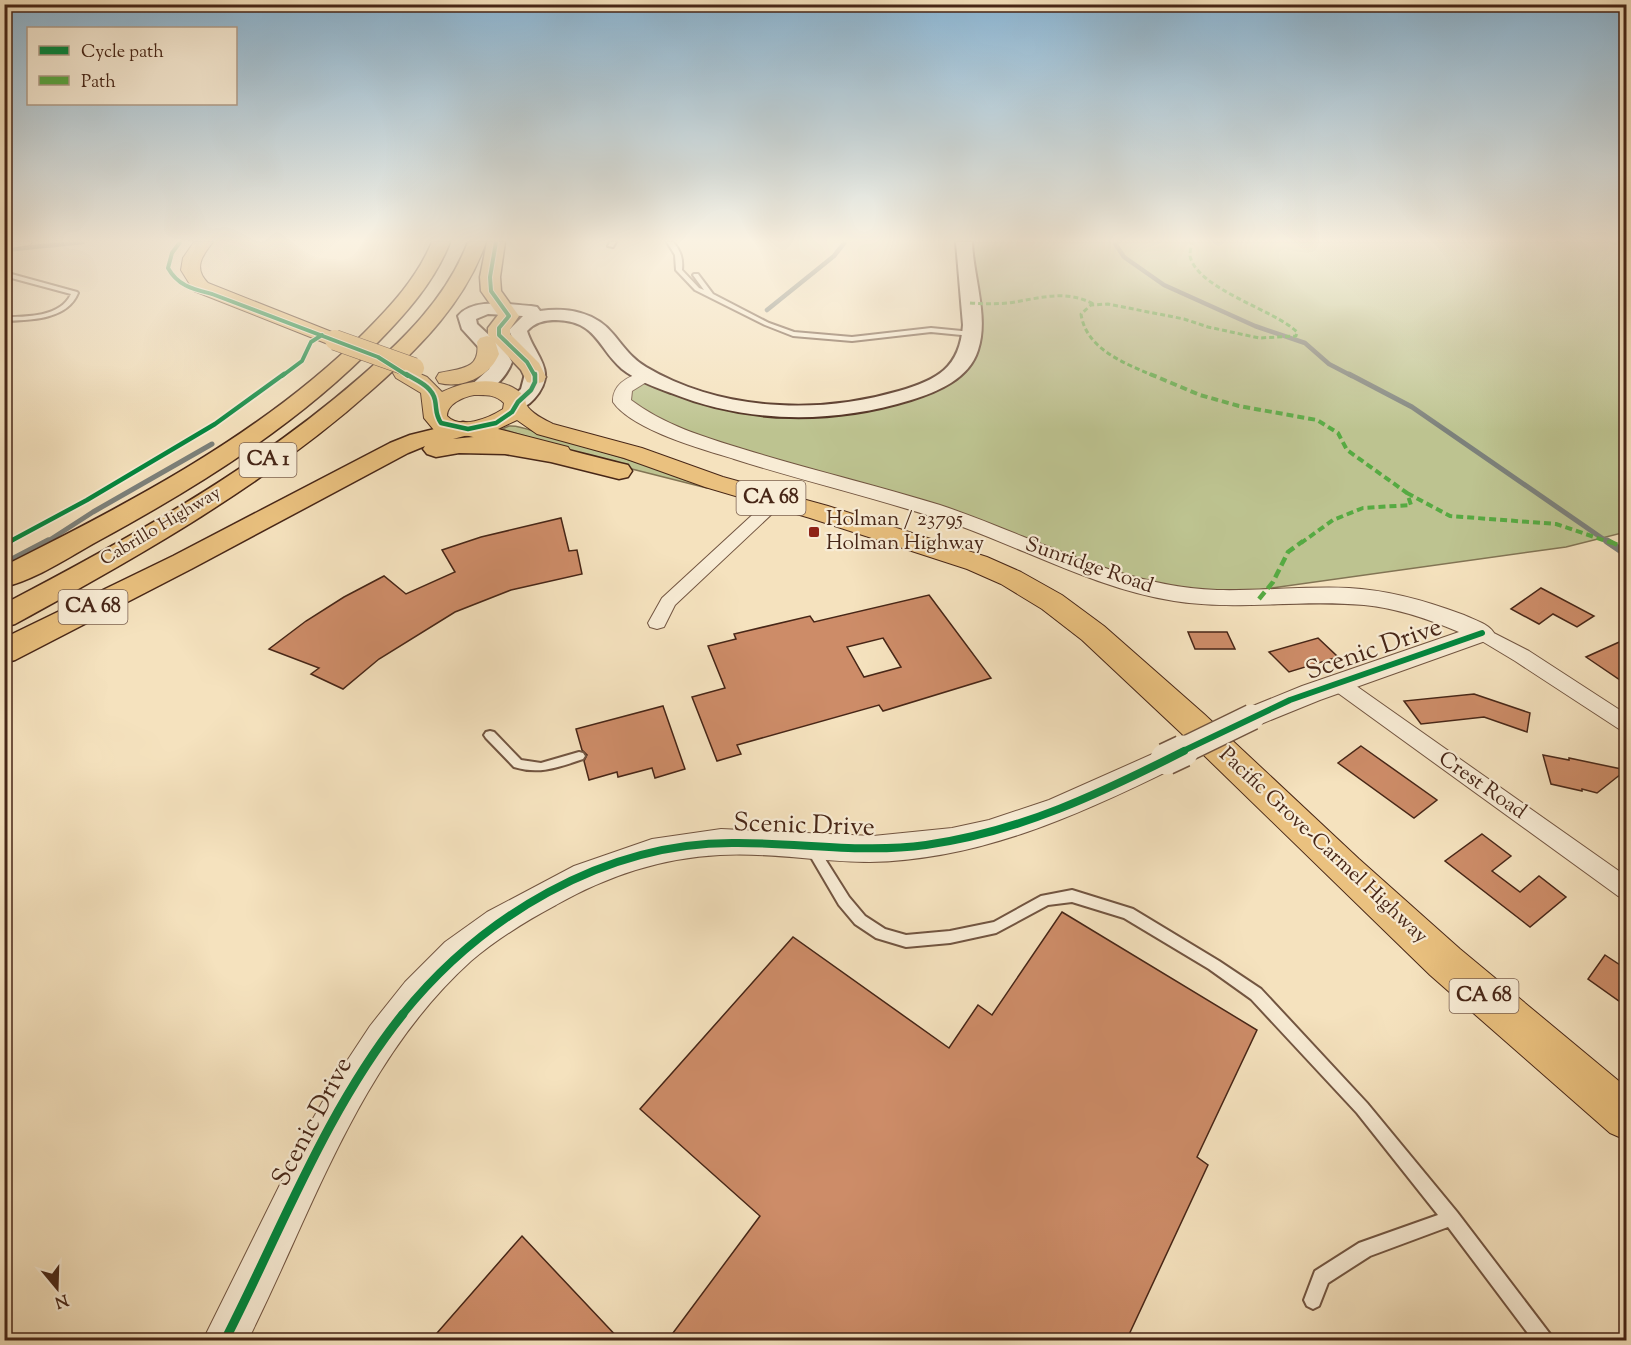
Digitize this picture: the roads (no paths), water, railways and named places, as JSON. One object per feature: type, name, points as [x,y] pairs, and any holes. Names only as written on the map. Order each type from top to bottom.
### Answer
[{"type":"highway","name":"Cabrillo Highway","points":[[4,578],[167,488],[278,416],[320,384],[369,340],[401,305]]},
{"type":"highway","name":"Cabrillo Highway","points":[[4,616],[90,570],[189,512],[278,453],[340,407],[398,355],[443,305]]},
{"type":"highway","points":[[501,305],[509,316],[499,328],[499,335],[531,368],[534,380]]},
{"type":"highway","points":[[183,562],[399,448],[419,440],[465,428]]},
{"type":"highway","points":[[183,562],[386,468],[437,448],[458,445],[502,447],[619,471]]},
{"type":"highway","name":"CA 68","points":[[4,652],[183,562]]},
{"type":"main road","name":"CA 68","points":[[241,305],[409,370],[447,378],[475,389],[504,391],[511,395],[516,405]]},
{"type":"main road","points":[[662,463],[627,443],[555,415],[537,400],[533,394],[535,363],[518,332],[521,325],[537,318],[555,315],[574,317],[589,322],[600,330],[638,380],[750,408],[802,412],[853,409],[900,398],[942,380],[964,362],[970,349],[972,334],[969,305]]},
{"type":"main road","points":[[435,411],[448,398],[475,389],[502,367],[500,357],[468,325],[467,316],[481,309],[567,310],[605,321],[630,343],[638,380]]},
{"type":"main road","points":[[447,378],[465,375],[482,366],[488,357],[487,342]]},
{"type":"main road","name":"CA 68","points":[[409,370],[430,389],[435,400],[436,418],[441,423],[465,428]]},
{"type":"main road","points":[[465,428],[485,426],[500,421],[513,412],[516,405],[530,393],[534,380]]},
{"type":"main road","name":"Pacific Grove-Carmel Highway","points":[[516,405],[532,422],[541,427],[662,463],[714,482],[800,506],[986,566],[1035,592],[1078,621],[1199,730],[1401,922],[1626,1117]]},
{"type":"main road","name":"Pacific Grove-Carmel Highway","points":[[465,428],[525,441],[619,471],[768,509],[880,533]]},
{"type":"street","name":"Sunridge Road","points":[[638,380],[621,395],[624,405],[640,416],[676,433],[965,520],[1085,569],[1127,582],[1171,593],[1207,597],[1267,599],[1347,596],[1381,600],[1440,615],[1482,633],[1522,656],[1626,724]]},
{"type":"street","points":[[657,623],[668,603],[768,509]]},
{"type":"street","name":"Scenic Drive","points":[[225,1341],[265,1263],[318,1149],[365,1064],[401,1013],[459,951],[505,918],[559,887],[634,857],[707,843],[740,842],[852,849],[897,848],[941,843],[991,833],[1054,813],[1252,717],[1338,683],[1482,633]]},
{"type":"street","name":"Crest Road","points":[[1338,683],[1626,889]]},
{"type":"lane","points":[[4,319],[21,319],[51,313],[65,305]]},
{"type":"lane","points":[[730,305],[767,324],[793,334],[852,339],[931,330],[972,334]]},
{"type":"lane","points":[[490,735],[518,764],[541,767],[579,756]]},
{"type":"lane","points":[[811,846],[844,901],[860,920],[880,934],[906,940],[950,937],[996,927],[1046,900],[1072,896],[1128,913],[1256,994],[1362,1108],[1451,1218],[1544,1341]]},
{"type":"lane","points":[[1313,1300],[1321,1277],[1365,1249],[1451,1218]]},
{"type":"waterway","points":[[767,310],[773,305]]},
{"type":"waterway","points":[[1208,305],[1255,326],[1305,343],[1329,364],[1352,376]]},
{"type":"waterway","points":[[1349,374],[1412,407],[1609,543]]},
{"type":"waterway","points":[[45,543],[93,512],[212,444]]},
{"type":"waterway","points":[[4,564],[48,541]]},
{"type":"waterway","points":[[1607,541],[1626,554]]},
{"type":"place","name":"Holman / 23795 Holman Highway","points":[[814,532]]}]
